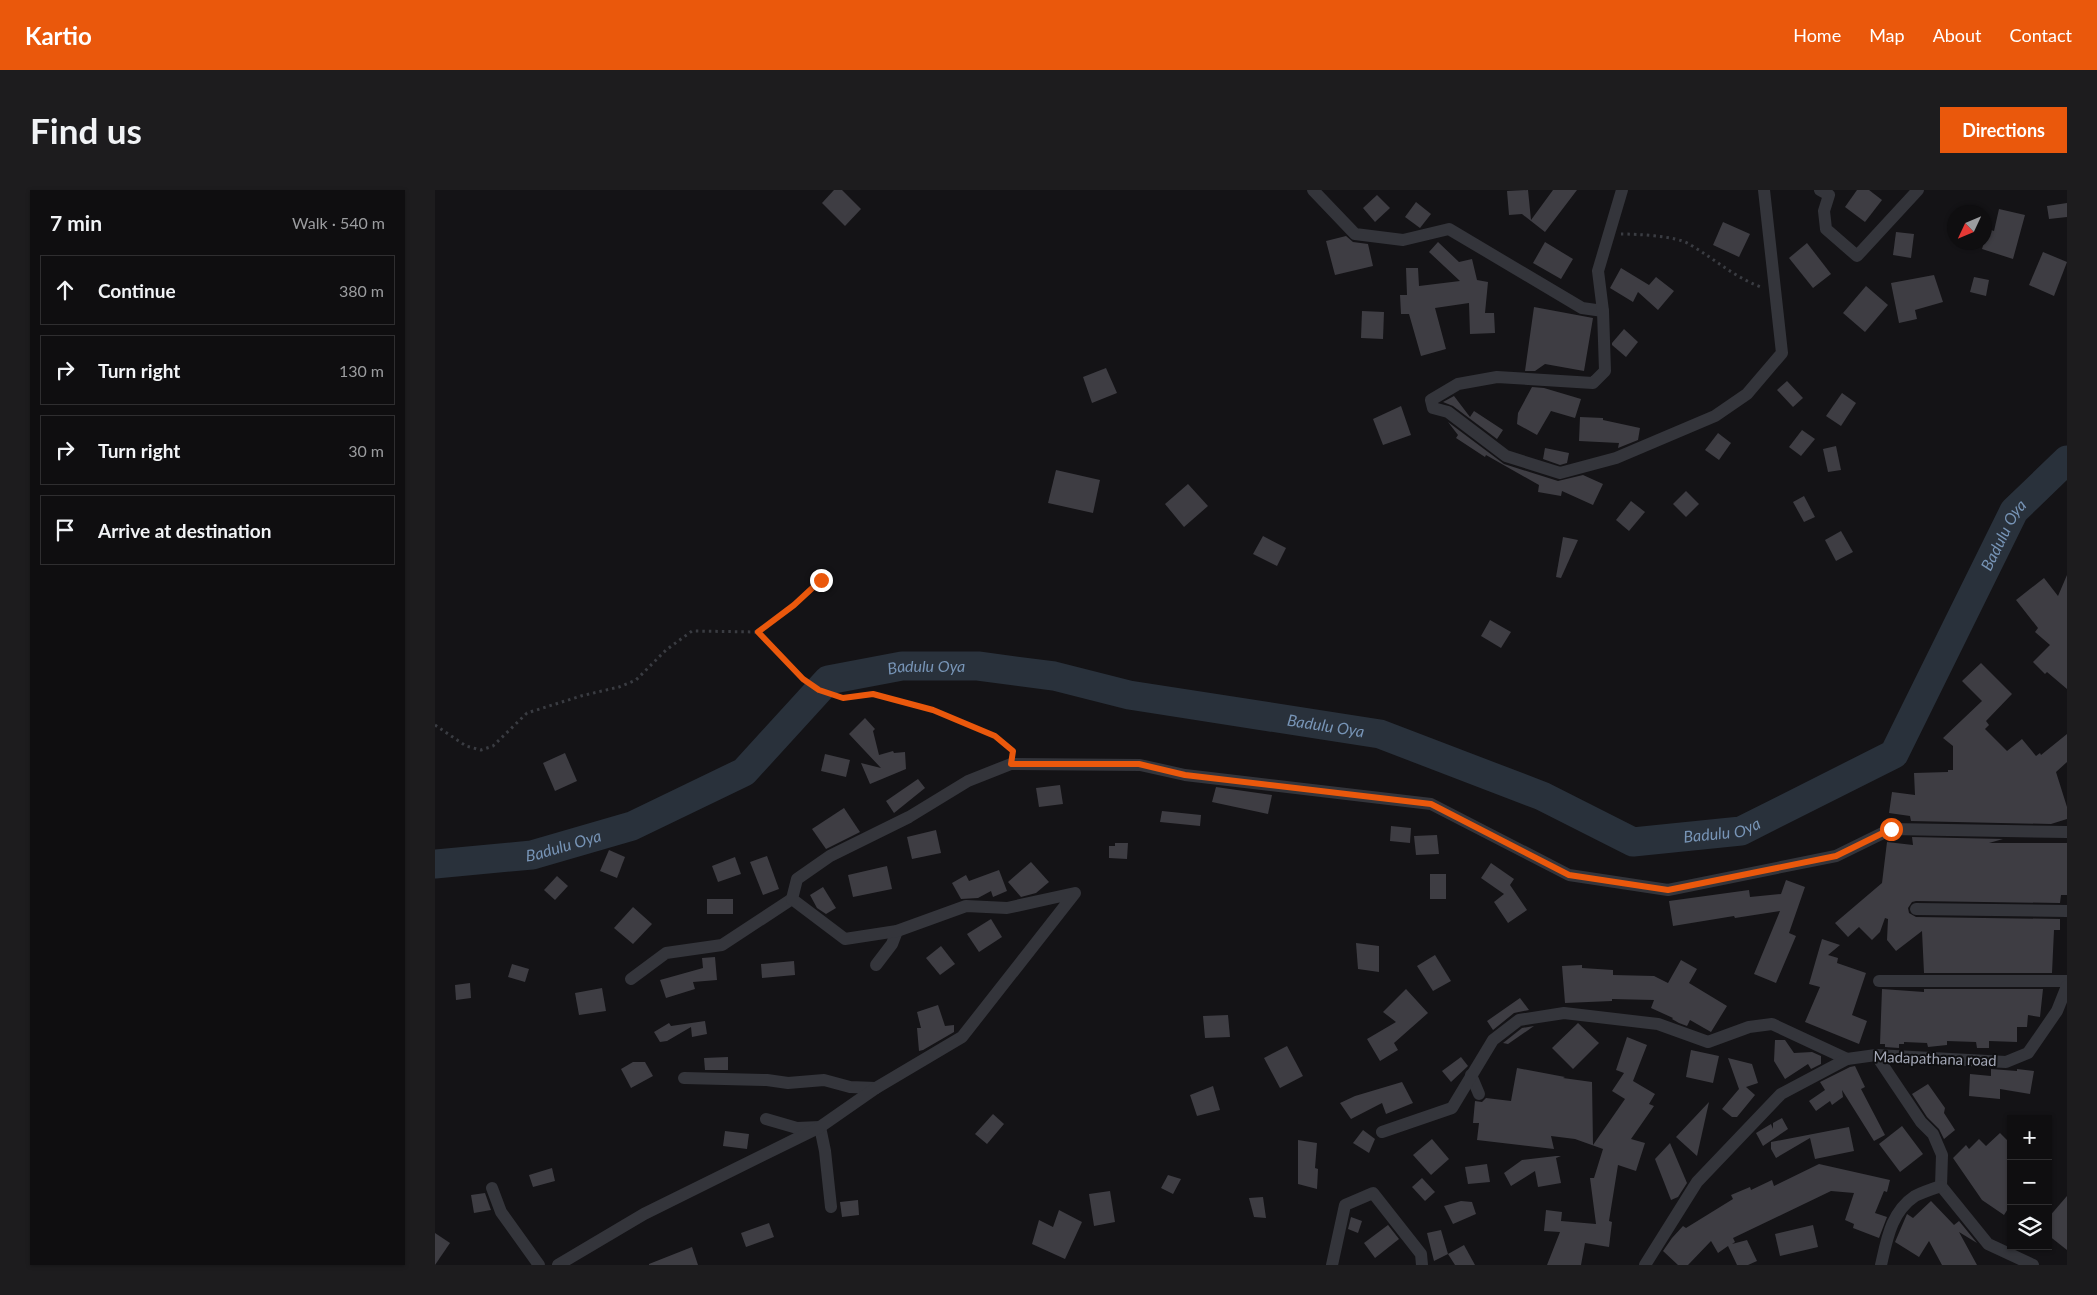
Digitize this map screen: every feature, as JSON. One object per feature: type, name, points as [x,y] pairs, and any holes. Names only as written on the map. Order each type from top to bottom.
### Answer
[{"type":"street","points":[[1313,190],[1355,234],[1403,240],[1449,229],[1582,308],[1603,311]]},
{"type":"street","points":[[1622,190],[1598,271],[1603,311],[1605,370],[1593,383],[1497,377],[1458,384],[1431,400],[1433,408],[1448,412],[1506,456],[1560,473],[1616,458],[1715,416],[1747,394],[1782,353],[1764,190]]},
{"type":"street","points":[[1820,190],[1829,195],[1824,211],[1826,229],[1857,256],[1916,192]]},
{"type":"street","points":[[631,979],[666,953],[722,945],[792,899],[797,879],[830,856],[909,817],[968,780],[1011,764],[1139,764],[1185,775],[1431,804],[1569,875],[1668,890],[1836,856],[1891,829],[2067,832]]},
{"type":"street","points":[[558,1265],[643,1214],[820,1127],[876,1088],[962,1037],[1075,894],[1007,908],[966,906],[897,931],[845,939],[792,899]]},
{"type":"street","points":[[1916,909],[2067,911]]},
{"type":"street","points":[[876,965],[892,944],[897,931]]},
{"type":"street","points":[[1879,981],[2067,981]]},
{"type":"street","name":"Madapathana road","points":[[1645,1265],[1697,1182],[1781,1094],[1847,1059],[1876,1055],[2006,1062],[2027,1053],[2057,1011],[2067,986]]},
{"type":"street","points":[[1382,1132],[1452,1108],[1493,1040],[1519,1020],[1563,1013],[1658,1024],[1708,1042],[1749,1027],[1772,1024],[1847,1059]]},
{"type":"street","points":[[1876,1055],[1921,1122],[1933,1134],[1942,1155],[1941,1186],[1988,1244],[2033,1265]]},
{"type":"street","points":[[1471,1075],[1479,1094]]},
{"type":"street","points":[[684,1078],[767,1080],[788,1083],[824,1080],[850,1087],[876,1088]]},
{"type":"street","points":[[766,1119],[797,1128],[820,1127]]},
{"type":"street","points":[[820,1127],[825,1151],[831,1207]]},
{"type":"street","points":[[1881,1265],[1889,1231],[1896,1214],[1915,1197],[1941,1186]]},
{"type":"street","points":[[492,1188],[501,1212],[539,1265]]},
{"type":"street","points":[[1331,1265],[1345,1205],[1373,1193],[1421,1254],[1422,1265]]},
{"type":"path","points":[[1609,235],[1639,234],[1687,243],[1741,279],[1776,292]]},
{"type":"path","points":[[435,725],[466,746],[481,750],[493,746],[527,713],[581,696],[619,687],[636,680],[666,650],[692,632],[758,632],[794,605],[821,580]]},
{"type":"path","points":[[758,632],[803,679],[819,690],[843,698],[873,694],[933,710],[995,736],[1013,751],[1011,764]]},
{"type":"building","points":[[834,190],[842,190],[861,209],[845,226],[822,203]]},
{"type":"building","points":[[1528,190],[1531,220],[1553,190],[1577,190],[1545,232],[1522,214],[1509,215],[1507,191]]},
{"type":"building","points":[[1857,190],[1869,190],[1882,200],[1865,222],[1845,207]]},
{"type":"building","points":[[1377,195],[1390,208],[1375,222],[1363,208]]},
{"type":"building","points":[[1416,202],[1431,214],[1420,228],[1405,217]]},
{"type":"building","points":[[2067,203],[2067,217],[2049,219],[2047,206]]},
{"type":"building","points":[[1999,209],[2025,215],[2013,259],[1985,250],[1992,250],[1992,230],[1994,231]]},
{"type":"building","points":[[1723,222],[1750,234],[1739,257],[1713,245]]},
{"type":"building","points":[[1896,232],[1914,234],[1911,258],[1893,255]]},
{"type":"building","points":[[1346,236],[1353,242],[1368,244],[1373,266],[1335,275],[1326,241]]},
{"type":"building","points":[[1438,242],[1459,262],[1472,259],[1477,280],[1488,282],[1485,313],[1494,313],[1495,333],[1470,334],[1469,303],[1435,308],[1446,349],[1421,356],[1409,314],[1401,314],[1400,295],[1407,295],[1406,268],[1418,268],[1419,286],[1460,281],[1429,252]]},
{"type":"building","points":[[1545,242],[1573,259],[1561,279],[1533,263]]},
{"type":"building","points":[[1807,243],[1831,274],[1813,288],[1789,258]]},
{"type":"building","points":[[2043,252],[2067,262],[2054,296],[2029,285]]},
{"type":"building","points":[[1621,268],[1649,285],[1656,277],[1674,291],[1658,310],[1638,292],[1633,302],[1610,288]]},
{"type":"building","points":[[1934,275],[1943,302],[1915,310],[1917,319],[1899,323],[1891,283]]},
{"type":"building","points":[[1974,277],[1989,280],[1986,296],[1970,292]]},
{"type":"building","points":[[1866,286],[1888,305],[1865,332],[1843,313]]},
{"type":"building","points":[[1534,307],[1593,318],[1584,371],[1545,364],[1535,371],[1525,371]]},
{"type":"building","points":[[1362,311],[1384,312],[1383,339],[1361,338]]},
{"type":"building","points":[[1624,329],[1638,342],[1626,357],[1612,345]]},
{"type":"building","points":[[1106,368],[1117,393],[1092,403],[1083,377]]},
{"type":"building","points":[[1787,381],[1803,398],[1793,407],[1777,390]]},
{"type":"building","points":[[1532,387],[1544,388],[1581,399],[1575,418],[1551,411],[1537,435],[1517,424],[1518,413]]},
{"type":"building","points":[[1842,393],[1856,403],[1841,426],[1826,416]]},
{"type":"building","points":[[1454,396],[1470,417],[1474,411],[1503,430],[1497,439],[1453,406],[1443,402]]},
{"type":"building","points":[[1401,406],[1411,435],[1383,445],[1373,419]]},
{"type":"building","points":[[1580,417],[1603,418],[1603,420],[1640,428],[1638,440],[1618,448],[1619,443],[1579,441]]},
{"type":"building","points":[[1448,422],[1504,464],[1558,481],[1583,475],[1603,484],[1593,505],[1562,491],[1561,496],[1538,492],[1539,485],[1486,455],[1485,457],[1456,438],[1458,435]]},
{"type":"building","points":[[1802,430],[1815,439],[1801,456],[1789,447]]},
{"type":"building","points":[[1718,433],[1731,443],[1719,460],[1705,450]]},
{"type":"building","points":[[1836,446],[1841,470],[1828,472],[1823,449]]},
{"type":"building","points":[[1545,448],[1569,453],[1567,463],[1560,465],[1543,459]]},
{"type":"building","points":[[1056,470],[1100,480],[1093,513],[1048,503]]},
{"type":"building","points":[[1188,484],[1208,506],[1184,527],[1165,504]]},
{"type":"building","points":[[1686,491],[1699,504],[1686,517],[1673,504]]},
{"type":"building","points":[[1804,496],[1815,517],[1804,522],[1793,502]]},
{"type":"building","points":[[1631,501],[1645,512],[1629,531],[1616,520]]},
{"type":"building","points":[[1841,531],[1853,552],[1836,561],[1825,540]]},
{"type":"building","points":[[1263,536],[1286,548],[1277,566],[1253,554]]},
{"type":"building","points":[[1563,537],[1578,540],[1561,578],[1556,577]]},
{"type":"building","points":[[2067,575],[2067,689],[2047,672],[2045,674],[2033,662],[2050,645],[2035,632],[2038,628],[2016,600],[2044,578],[2058,596]]},
{"type":"building","points":[[1490,620],[1511,632],[1501,648],[1481,636]]},
{"type":"building","points":[[1981,663],[2012,694],[1986,721],[1989,725],[1985,729],[2007,751],[2022,739],[2036,756],[2040,753],[2041,755],[2067,734],[2067,762],[2056,772],[2067,807],[2067,819],[2051,824],[1911,821],[1910,816],[1889,813],[1892,792],[1915,795],[1914,773],[1948,772],[1948,770],[1953,770],[1953,746],[1943,738],[1982,701],[1962,681]]},
{"type":"building","points":[[865,718],[875,729],[873,731],[879,755],[893,751],[894,753],[905,752],[906,769],[870,784],[861,763],[881,768],[849,734]]},
{"type":"building","points":[[565,753],[577,781],[555,791],[543,763]]},
{"type":"building","points":[[825,754],[850,760],[846,777],[821,771]]},
{"type":"building","points":[[918,779],[925,788],[894,813],[886,801]]},
{"type":"building","points":[[1060,785],[1063,804],[1039,807],[1036,788]]},
{"type":"building","points":[[1216,787],[1272,795],[1268,814],[1212,802]]},
{"type":"building","points":[[844,808],[860,832],[826,849],[812,829]]},
{"type":"building","points":[[1162,811],[1201,815],[1200,826],[1160,822]]},
{"type":"building","points":[[1391,826],[1411,828],[1410,843],[1390,841]]},
{"type":"building","points":[[936,830],[941,853],[912,859],[907,837]]},
{"type":"building","points":[[1437,835],[1439,854],[1416,855],[1414,836]]},
{"type":"building","points":[[1912,837],[2003,839],[1989,843],[2067,843],[2067,895],[2061,895],[2060,903],[1916,901],[1912,902],[1908,908],[1909,913],[1916,917],[2060,919],[2060,930],[2054,930],[2052,973],[1924,973],[1922,931],[1896,951],[1887,940],[1888,919],[1885,918],[1880,932],[1872,940],[1859,927],[1848,937],[1835,923],[1882,883],[1887,842],[1913,845]]},
{"type":"building","points":[[1115,843],[1128,843],[1127,859],[1109,858],[1109,846],[1115,846]]},
{"type":"building","points":[[609,850],[625,857],[617,878],[600,871]]},
{"type":"building","points":[[767,856],[779,889],[763,895],[750,862]]},
{"type":"building","points":[[735,857],[741,874],[718,882],[712,866]]},
{"type":"building","points":[[1031,862],[1049,882],[1036,893],[1021,897],[1008,882]]},
{"type":"building","points":[[1491,863],[1514,879],[1510,885],[1527,910],[1508,923],[1494,902],[1504,894],[1481,878]]},
{"type":"building","points":[[887,866],[892,889],[853,897],[848,875]]},
{"type":"building","points":[[999,870],[1007,891],[993,897],[991,891],[978,898],[961,899],[952,883],[966,875],[969,881]]},
{"type":"building","points":[[1430,874],[1446,874],[1446,899],[1430,899]]},
{"type":"building","points":[[557,876],[568,886],[555,900],[544,890]]},
{"type":"building","points":[[1786,880],[1805,887],[1789,933],[1796,936],[1776,983],[1754,974],[1780,911],[1673,926],[1669,901],[1749,890],[1750,897],[1781,894]]},
{"type":"building","points":[[823,887],[836,908],[826,914],[817,908],[810,895]]},
{"type":"building","points":[[707,899],[733,899],[733,914],[707,914]]},
{"type":"building","points":[[633,907],[652,924],[633,944],[614,928]]},
{"type":"building","points":[[991,919],[1002,937],[979,952],[967,934]]},
{"type":"building","points":[[1822,939],[1840,945],[1828,955],[1838,958],[1837,963],[1866,973],[1852,1015],[1867,1021],[1859,1044],[1805,1022],[1820,987],[1809,984]]},
{"type":"building","points":[[1356,943],[1379,946],[1379,972],[1358,969]]},
{"type":"building","points":[[941,946],[955,964],[940,975],[926,958]]},
{"type":"building","points":[[1435,955],[1451,981],[1433,991],[1417,966]]},
{"type":"building","points":[[715,957],[717,980],[693,982],[695,989],[666,998],[660,980],[703,968],[702,958]]},
{"type":"building","points":[[1681,960],[1697,969],[1689,983],[1727,1006],[1711,1032],[1690,1020],[1687,1026],[1679,1023],[1673,1018],[1651,1008],[1654,1000],[1612,999],[1612,1001],[1565,1003],[1562,966],[1582,965],[1582,968],[1613,970],[1613,975],[1654,976],[1668,983]]},
{"type":"building","points":[[794,961],[795,975],[762,978],[761,964]]},
{"type":"building","points":[[512,964],[529,969],[525,982],[508,977]]},
{"type":"building","points":[[470,983],[471,998],[456,1000],[455,985]]},
{"type":"building","points":[[602,988],[606,1011],[579,1015],[575,993]]},
{"type":"building","points":[[1406,989],[1428,1013],[1394,1043],[1398,1050],[1380,1061],[1367,1039],[1396,1022],[1383,1012]]},
{"type":"building","points":[[1882,989],[1924,992],[1924,989],[2043,989],[2040,1017],[2028,1015],[2027,1027],[2017,1027],[2017,1042],[1989,1041],[1989,1048],[1977,1048],[1976,1042],[1947,1041],[1947,1045],[1928,1047],[1927,1043],[1904,1042],[1904,1044],[1899,1044],[1899,1048],[1885,1047],[1885,1044],[1880,1044]]},
{"type":"building","points":[[1520,998],[1529,1010],[1514,1013],[1493,1030],[1487,1021]]},
{"type":"building","points":[[938,1005],[945,1026],[954,1025],[954,1032],[919,1051],[917,1028],[921,1028],[917,1012]]},
{"type":"building","points":[[1228,1015],[1230,1037],[1205,1038],[1203,1016]]},
{"type":"building","points":[[705,1021],[707,1034],[692,1037],[691,1027],[667,1041],[660,1042],[654,1032],[669,1023],[671,1026]]},
{"type":"building","points":[[1578,1023],[1599,1043],[1573,1069],[1552,1048]]},
{"type":"building","points":[[1534,1026],[1508,1044],[1503,1043],[1522,1028]]},
{"type":"building","points":[[1627,1037],[1647,1045],[1633,1081],[1655,1094],[1649,1104],[1654,1106],[1631,1139],[1645,1143],[1636,1171],[1618,1165],[1609,1221],[1612,1222],[1609,1247],[1585,1243],[1581,1265],[1547,1265],[1560,1232],[1544,1231],[1546,1210],[1562,1212],[1561,1221],[1596,1224],[1590,1178],[1594,1178],[1603,1149],[1575,1139],[1551,1136],[1554,1149],[1477,1140],[1479,1123],[1473,1123],[1475,1101],[1482,1102],[1486,1098],[1511,1101],[1517,1068],[1592,1082],[1593,1145],[1625,1099],[1612,1091],[1624,1073],[1616,1070]]},
{"type":"building","points":[[1775,1040],[1785,1040],[1794,1053],[1812,1052],[1821,1056],[1821,1064],[1811,1069],[1808,1064],[1785,1079],[1774,1061]]},
{"type":"building","points":[[1287,1046],[1303,1076],[1280,1088],[1264,1058]]},
{"type":"building","points":[[1691,1050],[1719,1056],[1713,1083],[1686,1077]]},
{"type":"building","points":[[728,1057],[728,1070],[705,1070],[704,1058]]},
{"type":"building","points":[[1461,1057],[1468,1066],[1451,1082],[1442,1071]]},
{"type":"building","points":[[1728,1058],[1752,1064],[1758,1083],[1746,1087],[1755,1095],[1737,1117],[1732,1117],[1722,1109],[1739,1089]]},
{"type":"building","points":[[633,1062],[645,1062],[653,1076],[631,1088],[621,1069]]},
{"type":"building","points":[[1855,1066],[1865,1087],[1861,1089],[1885,1135],[1874,1141],[1842,1090],[1843,1097],[1832,1105],[1830,1101],[1816,1111],[1809,1101],[1825,1090],[1820,1082]]},
{"type":"building","points":[[1991,1069],[2034,1071],[2030,1094],[2000,1089],[2000,1099],[1969,1096],[1970,1074],[1991,1076]]},
{"type":"building","points":[[1402,1082],[1413,1103],[1386,1114],[1382,1103],[1351,1119],[1340,1103],[1355,1096]]},
{"type":"building","points":[[1928,1084],[1945,1108],[1944,1113],[1955,1130],[1944,1139],[1939,1129],[1927,1117],[1912,1094]]},
{"type":"building","points":[[1213,1086],[1220,1110],[1197,1116],[1190,1095]]},
{"type":"building","points":[[1709,1102],[1697,1156],[1676,1137]]},
{"type":"building","points":[[993,1114],[1004,1124],[987,1144],[975,1134]]},
{"type":"building","points":[[1782,1118],[1788,1129],[1763,1146],[1756,1133],[1771,1124],[1773,1129],[1773,1123]]},
{"type":"building","points":[[1902,1126],[1923,1154],[1900,1172],[1879,1144]]},
{"type":"building","points":[[1849,1127],[1854,1151],[1815,1159],[1810,1138],[1776,1158],[1771,1149],[1771,1142]]},
{"type":"building","points":[[1363,1130],[1375,1139],[1369,1153],[1353,1143]]},
{"type":"building","points":[[725,1131],[749,1134],[747,1149],[723,1146]]},
{"type":"building","points":[[2000,1133],[2007,1140],[2007,1210],[2004,1215],[1982,1200],[1953,1158],[1966,1145],[1969,1149],[1979,1139],[1986,1146]]},
{"type":"building","points":[[1432,1139],[1449,1159],[1431,1175],[1413,1155]]},
{"type":"building","points":[[1298,1140],[1317,1143],[1315,1168],[1318,1169],[1317,1189],[1298,1184]]},
{"type":"building","points":[[1670,1143],[1687,1183],[1678,1197],[1671,1200],[1655,1159]]},
{"type":"building","points":[[1561,1156],[1556,1158],[1561,1183],[1538,1187],[1535,1171],[1511,1186],[1504,1173],[1522,1160]]},
{"type":"building","points":[[1487,1164],[1490,1182],[1468,1184],[1465,1167]]},
{"type":"building","points":[[1819,1164],[1890,1180],[1887,1192],[1884,1191],[1875,1213],[1887,1217],[1879,1238],[1853,1228],[1854,1224],[1845,1220],[1854,1193],[1831,1191],[1733,1238],[1735,1242],[1732,1244],[1747,1240],[1757,1261],[1748,1265],[1737,1265],[1728,1246],[1718,1253],[1711,1241],[1688,1265],[1678,1265],[1663,1251],[1683,1226],[1686,1228],[1733,1199],[1731,1195],[1750,1187],[1751,1190],[1772,1180],[1774,1186]]},
{"type":"building","points":[[552,1168],[555,1181],[533,1187],[529,1175]]},
{"type":"building","points":[[1168,1175],[1181,1179],[1173,1194],[1161,1188]]},
{"type":"building","points":[[1422,1178],[1435,1192],[1425,1201],[1412,1187]]},
{"type":"building","points":[[1110,1191],[1115,1222],[1094,1226],[1089,1194]]},
{"type":"building","points":[[485,1193],[491,1210],[474,1213],[471,1195]]},
{"type":"building","points":[[2067,1196],[2067,1250],[2052,1238],[2052,1213]]},
{"type":"building","points":[[1263,1197],[1266,1218],[1254,1217],[1249,1198]]},
{"type":"building","points":[[858,1200],[859,1215],[842,1217],[840,1202]]},
{"type":"building","points":[[1461,1201],[1472,1202],[1476,1214],[1453,1224],[1444,1206]]},
{"type":"building","points":[[1931,1201],[1954,1225],[1959,1221],[1977,1243],[1959,1232],[1977,1265],[1942,1265],[1929,1241],[1919,1257],[1895,1242],[1907,1214],[1913,1218]]},
{"type":"building","points":[[1059,1210],[1082,1222],[1065,1259],[1032,1244],[1039,1220],[1053,1227]]},
{"type":"building","points":[[1351,1217],[1362,1221],[1358,1233],[1348,1229]]},
{"type":"building","points":[[769,1223],[774,1237],[746,1247],[741,1233]]},
{"type":"building","points":[[1388,1225],[1399,1239],[1375,1258],[1364,1243]]},
{"type":"building","points":[[1813,1225],[1818,1247],[1780,1256],[1775,1234]]},
{"type":"building","points":[[1441,1230],[1448,1254],[1434,1261],[1427,1233]]},
{"type":"building","points":[[435,1233],[450,1243],[435,1265]]},
{"type":"building","points":[[1464,1245],[1475,1265],[1455,1265],[1448,1254]]},
{"type":"building","points":[[692,1247],[698,1265],[649,1265],[649,1264]]},
{"type":"waterway","name":"Badulu Oya","points":[[435,864],[532,855],[632,826],[744,772],[828,680],[902,666],[978,666],[1054,676],[1129,695],[1380,734],[1542,796],[1633,842],[1741,831],[1894,754],[2014,511],[2067,460]]},
{"type":"route","points":[[821,580],[779,618],[758,632],[803,679],[819,690],[843,698],[873,694],[933,710],[995,736],[1013,751],[1011,764],[1139,764],[1185,775],[1431,804],[1569,875],[1668,890],[1836,856],[1891,829]]}]
